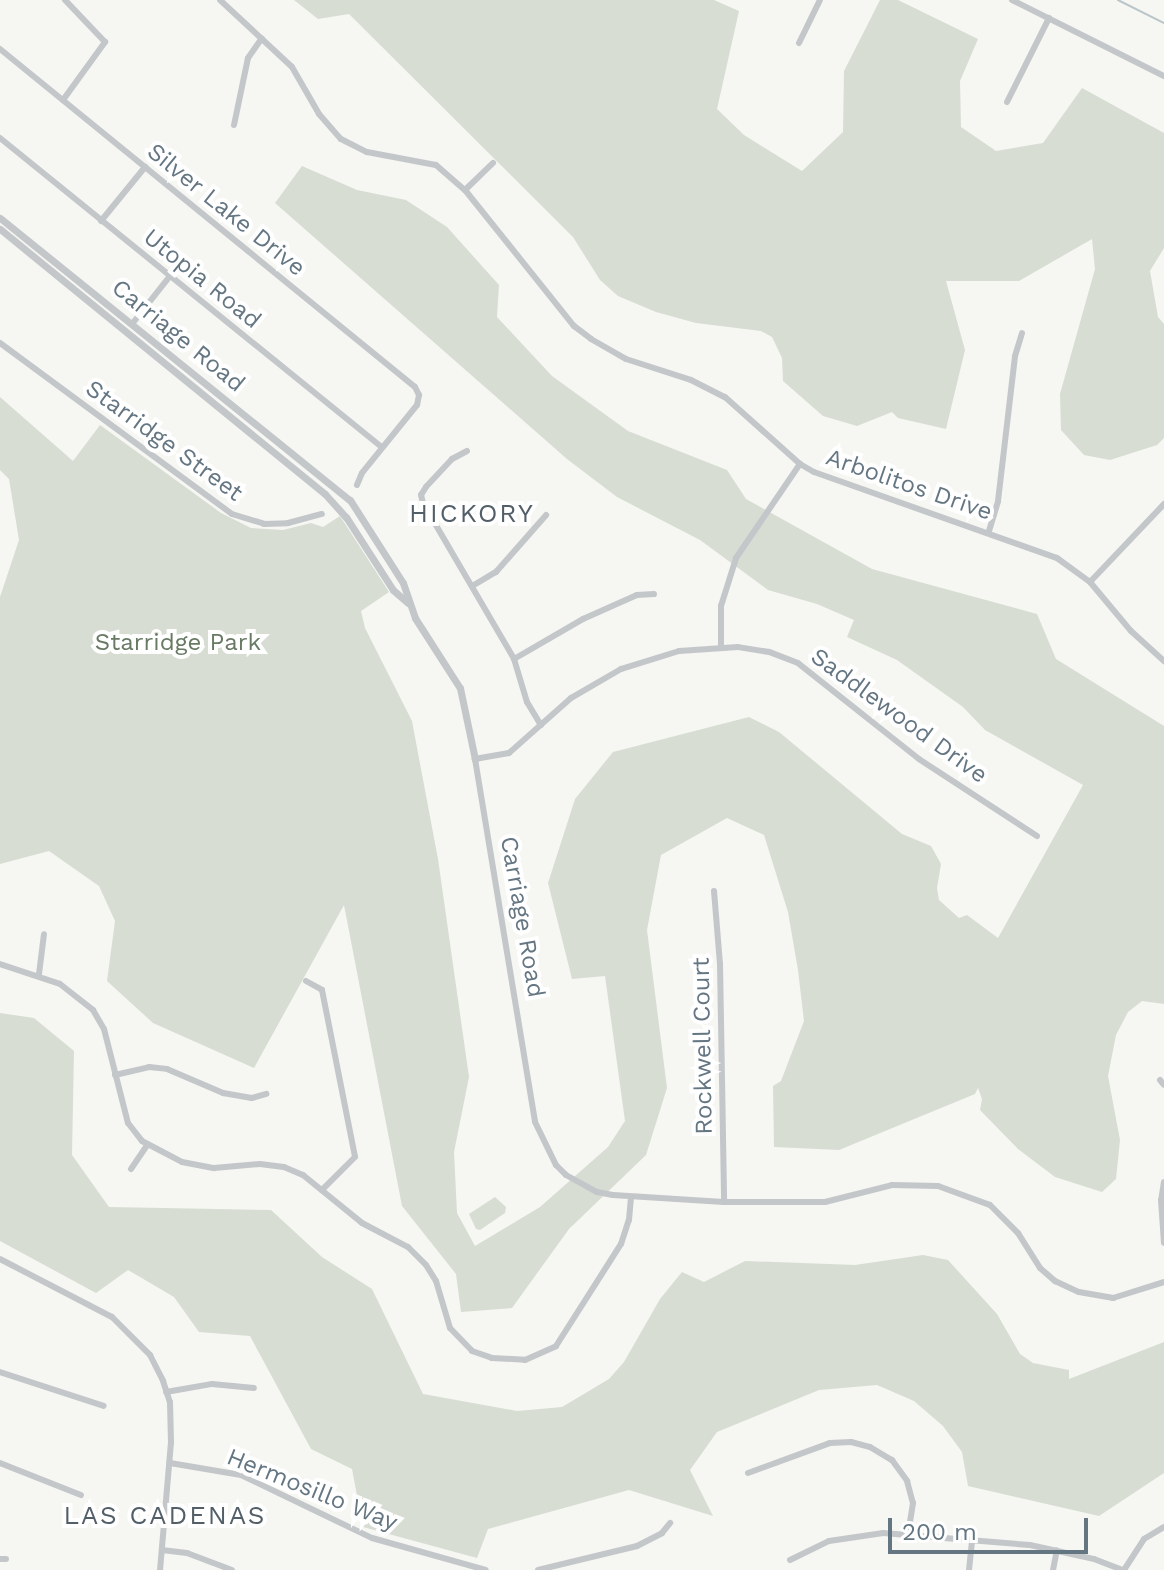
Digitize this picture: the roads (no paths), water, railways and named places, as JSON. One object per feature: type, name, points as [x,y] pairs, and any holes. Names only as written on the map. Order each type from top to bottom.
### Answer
[{"type":"street","points":[[63,100],[105,42],[102,35],[65,0]]},
{"type":"street","name":"Arbolitos Drive","points":[[220,0],[292,67],[319,114],[341,139],[367,152],[436,165],[465,190],[574,326],[626,359],[691,380],[725,397],[800,464],[841,484],[989,531],[1057,558],[1090,582],[1131,631],[1164,661]]},
{"type":"street","points":[[799,43],[820,0]]},
{"type":"street","points":[[1012,0],[1164,76]]},
{"type":"street","points":[[1007,102],[1049,18]]},
{"type":"street","points":[[234,125],[248,58],[262,38]]},
{"type":"street","name":"Silver Lake Drive","points":[[0,49],[415,387],[419,395],[417,405],[382,447]]},
{"type":"street","name":"Utopia Road","points":[[0,138],[382,447]]},
{"type":"street","points":[[465,190],[493,163]]},
{"type":"street","points":[[101,221],[145,167]]},
{"type":"street","name":"Carriage Road","points":[[0,218],[40,256],[314,480],[346,517],[393,590],[408,603],[460,688],[475,759],[535,1122],[556,1165],[566,1175],[597,1192],[724,1202],[825,1202],[892,1185],[938,1186],[990,1205],[1018,1233],[1040,1268],[1055,1281],[1079,1292],[1113,1298],[1164,1282]]},
{"type":"street","name":"Carriage Road","points":[[0,229],[40,256]]},
{"type":"street","points":[[129,328],[170,276]]},
{"type":"street","points":[[989,531],[998,501],[1015,356],[1022,333]]},
{"type":"street","name":"Starridge Street","points":[[0,343],[232,514],[264,524],[288,523],[322,514]]},
{"type":"street","points":[[357,485],[362,473],[382,447]]},
{"type":"street","points":[[467,451],[452,459],[421,495],[514,659],[527,702],[541,725]]},
{"type":"street","points":[[721,647],[721,606],[736,558],[800,464]]},
{"type":"street","name":"Carriage Road","points":[[314,480],[350,500],[406,588],[408,603]]},
{"type":"street","points":[[1090,582],[1164,504]]},
{"type":"street","points":[[474,585],[496,572],[546,515]]},
{"type":"street","points":[[372,557],[383,550]]},
{"type":"street","points":[[514,659],[583,619],[637,595],[654,594]]},
{"type":"street","name":"Saddlewood Drive","points":[[475,759],[509,753],[571,698],[621,669],[679,651],[721,647],[769,652],[798,663],[919,759],[1037,836]]},
{"type":"street","name":"Rockwell Court","points":[[714,891],[720,964],[724,1202]]},
{"type":"street","points":[[39,974],[44,934]]},
{"type":"street","points":[[0,964],[39,974],[60,984],[93,1010],[104,1029],[128,1123],[147,1145],[182,1162],[214,1168],[260,1164],[284,1167],[322,1190],[362,1223],[408,1247],[426,1265],[436,1281],[450,1328],[472,1351],[492,1358],[525,1360],[547,1352],[564,1338],[621,1244],[629,1220],[631,1197]]},
{"type":"street","points":[[306,981],[322,990],[354,1148],[350,1164],[322,1190]]},
{"type":"street","points":[[115,1075],[149,1067],[167,1069],[223,1093],[252,1098],[266,1094]]},
{"type":"street","points":[[131,1169],[147,1145]]},
{"type":"street","points":[[1164,1182],[1164,1243]]},
{"type":"street","points":[[2,1260],[112,1317],[150,1355],[170,1402],[170,1463],[160,1570]]},
{"type":"street","points":[[0,1372],[104,1406]]},
{"type":"street","points":[[166,1392],[212,1384],[254,1388]]},
{"type":"street","points":[[748,1473],[830,1443],[851,1442],[870,1447],[892,1460],[907,1481],[913,1503],[908,1536]]},
{"type":"street","points":[[0,1463],[81,1495]]},
{"type":"street","name":"Hermosillo Way","points":[[170,1463],[241,1475],[372,1538],[486,1570]]},
{"type":"street","points":[[538,1570],[637,1546],[662,1533],[670,1523]]},
{"type":"street","points":[[790,1560],[829,1541],[883,1533],[1057,1550],[1123,1570],[1144,1539],[1164,1527]]},
{"type":"street","points":[[969,1570],[972,1541]]},
{"type":"street","points":[[162,1550],[187,1553],[232,1570]]},
{"type":"street","points":[[1053,1570],[1057,1550]]},
{"type":"waterway","points":[[1118,0],[1164,23]]},
{"type":"district","name":"HICKORY","points":[[472,514]]},
{"type":"district","name":"LAS CADENAS","points":[[165,1516]]},
{"type":"park label","name":"Starridge Park","points":[[178,643]]}]
